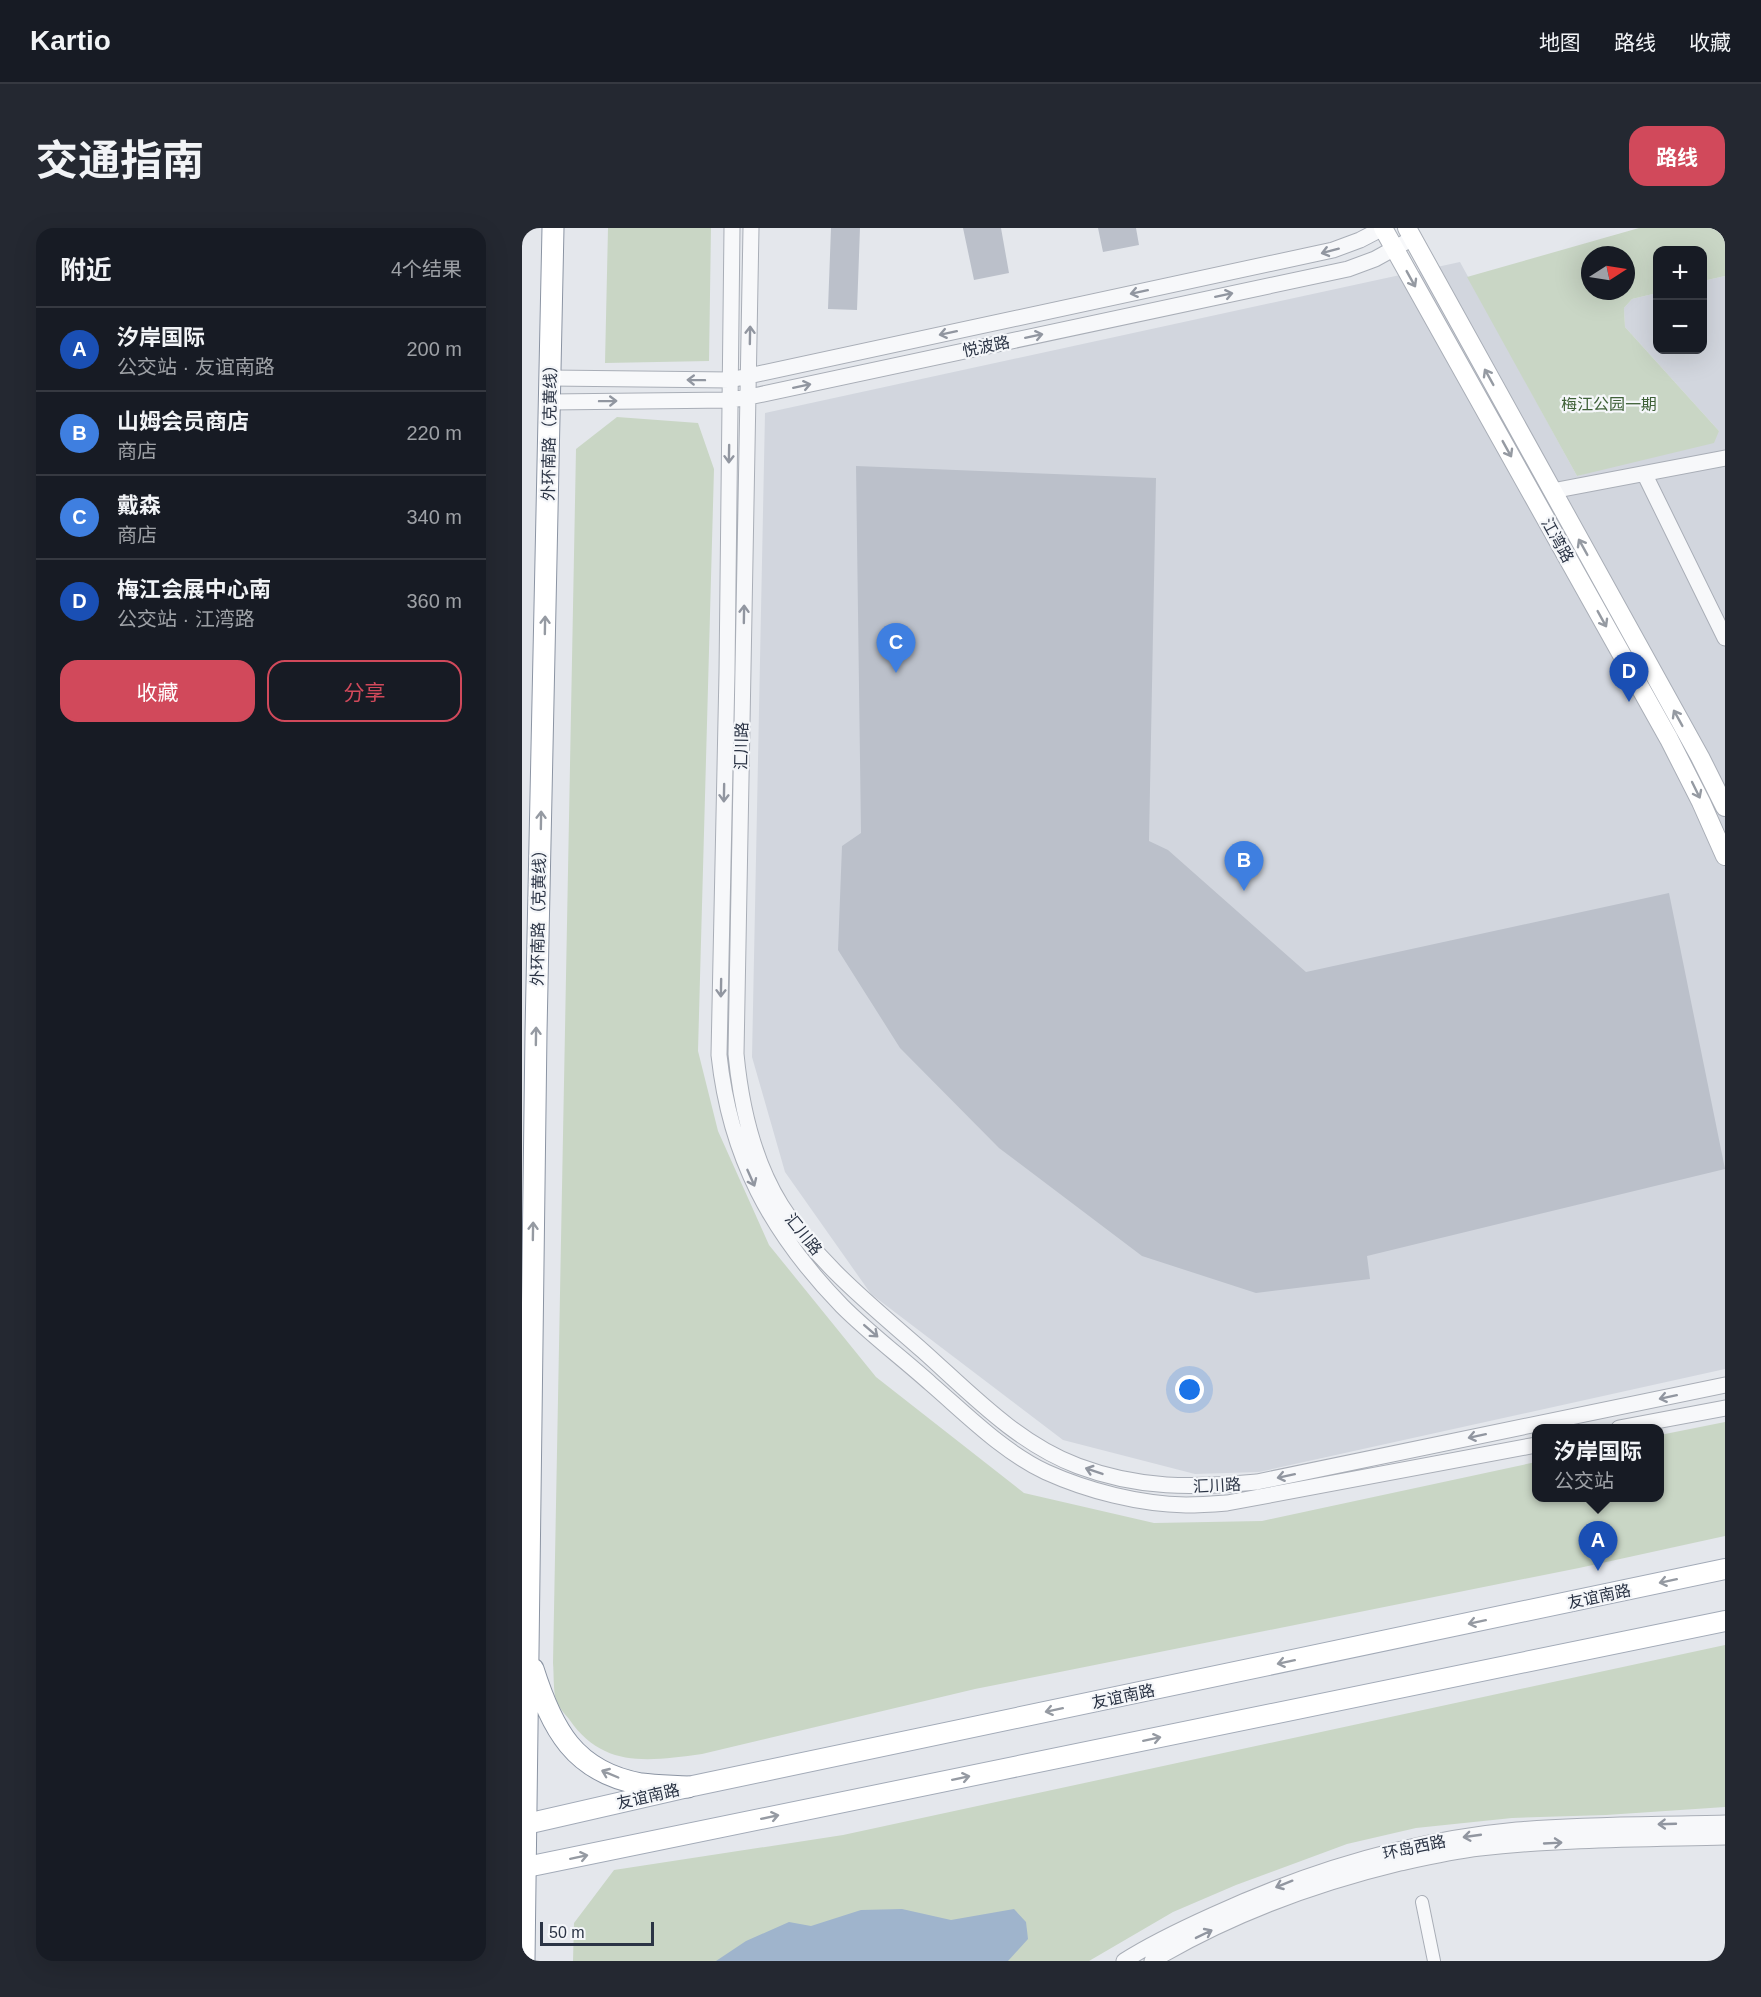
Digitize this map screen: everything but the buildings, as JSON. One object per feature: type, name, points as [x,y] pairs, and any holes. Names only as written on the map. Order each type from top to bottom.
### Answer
[{"type":"highway","name":"外环南路（克黄线）","points":[[524,1961],[536,1021],[553,228]]},
{"type":"highway","points":[[527,1651],[542,1698],[572,1750],[586,1762],[621,1778],[642,1784],[688,1787]]},
{"type":"main road","name":"江湾路","points":[[1383,228],[1669,739],[1725,856]]},
{"type":"main road","name":"江湾路","points":[[1410,233],[1700,757],[1725,807]]},
{"type":"main road","name":"友谊南路","points":[[524,1824],[688,1787],[1725,1569]]},
{"type":"main road","points":[[524,1868],[1725,1621]]},
{"type":"street","name":"汇川路","points":[[732,228],[727,672],[719,1054],[728,1110],[752,1182],[777,1225],[843,1306],[1002,1446],[1045,1471],[1077,1484],[1140,1500],[1186,1505],[1227,1503],[1532,1446]]},
{"type":"street","name":"汇川路","points":[[751,228],[736,1030],[739,1090],[748,1128],[762,1166],[780,1204],[800,1231],[856,1292],[1013,1431],[1077,1466],[1130,1482],[1189,1487],[1257,1482],[1532,1425]]},
{"type":"street","name":"悦波路","points":[[550,378],[730,380],[1333,250],[1383,228]]},
{"type":"street","name":"悦波路","points":[[550,402],[730,400],[749,397],[1348,269],[1394,249],[1410,233]]},
{"type":"street","points":[[1552,491],[1725,458]]},
{"type":"street","points":[[1645,475],[1725,638]]},
{"type":"street","name":"汇川路","points":[[1537,1424],[1725,1385]]},
{"type":"street","points":[[1640,1424],[1725,1408]]},
{"type":"street","name":"环岛西路","points":[[1124,1961],[1176,1932],[1253,1896],[1348,1862],[1390,1852],[1439,1841],[1517,1830],[1725,1823]]},
{"type":"street","name":"环岛西路","points":[[1152,1961],[1258,1908],[1303,1890],[1344,1877],[1434,1856],[1479,1848],[1519,1845],[1725,1837]]},
{"type":"street","points":[[1422,1902],[1434,1961]]},
{"type":"shaded area","points":[[1460,262],[1577,476],[1719,431],[1625,327],[1624,308],[1631,300],[1653,294],[1653,354],[1707,354],[1707,280],[1725,276],[1725,1369],[1259,1472],[1195,1474],[1063,1440],[871,1294],[785,1172],[752,1057],[765,413]]},
{"type":"green space","points":[[608,228],[711,228],[709,361],[605,363]]},
{"type":"green space","name":"梅江公园一期","points":[[1639,228],[1725,228],[1725,276],[1707,280],[1707,246],[1653,246],[1653,294],[1635,298],[1635,246],[1581,246],[1581,300],[1631,300],[1624,308],[1625,327],[1719,431],[1714,443],[1577,476],[1467,277]]},
{"type":"green space","points":[[617,417],[698,423],[714,469],[698,1051],[718,1131],[769,1245],[876,1377],[1024,1493],[1154,1523],[1262,1521],[1532,1463],[1532,1502],[1664,1502],[1664,1434],[1725,1422],[1725,1536],[1579,1568],[975,1689],[702,1754],[664,1759],[628,1758],[597,1747],[582,1735],[557,1703],[553,1663],[576,449]]},
{"type":"green space","points":[[1725,1645],[1725,1807],[1606,1815],[1512,1818],[1416,1828],[1347,1844],[1236,1885],[1173,1912],[1089,1961],[573,1961],[574,1923],[614,1870],[843,1835]]},
{"type":"water","points":[[902,1909],[951,1920],[1014,1909],[1026,1922],[1028,1939],[1008,1961],[716,1961],[746,1941],[789,1922],[811,1926],[861,1910]]},
{"type":"place","name":"戴森","points":[[896,673]]},
{"type":"place","name":"梅江会展中心南","points":[[1629,702]]},
{"type":"place","name":"山姆会员商店","points":[[1244,891]]},
{"type":"place","name":"汐岸国际","points":[[1598,1571]]}]
